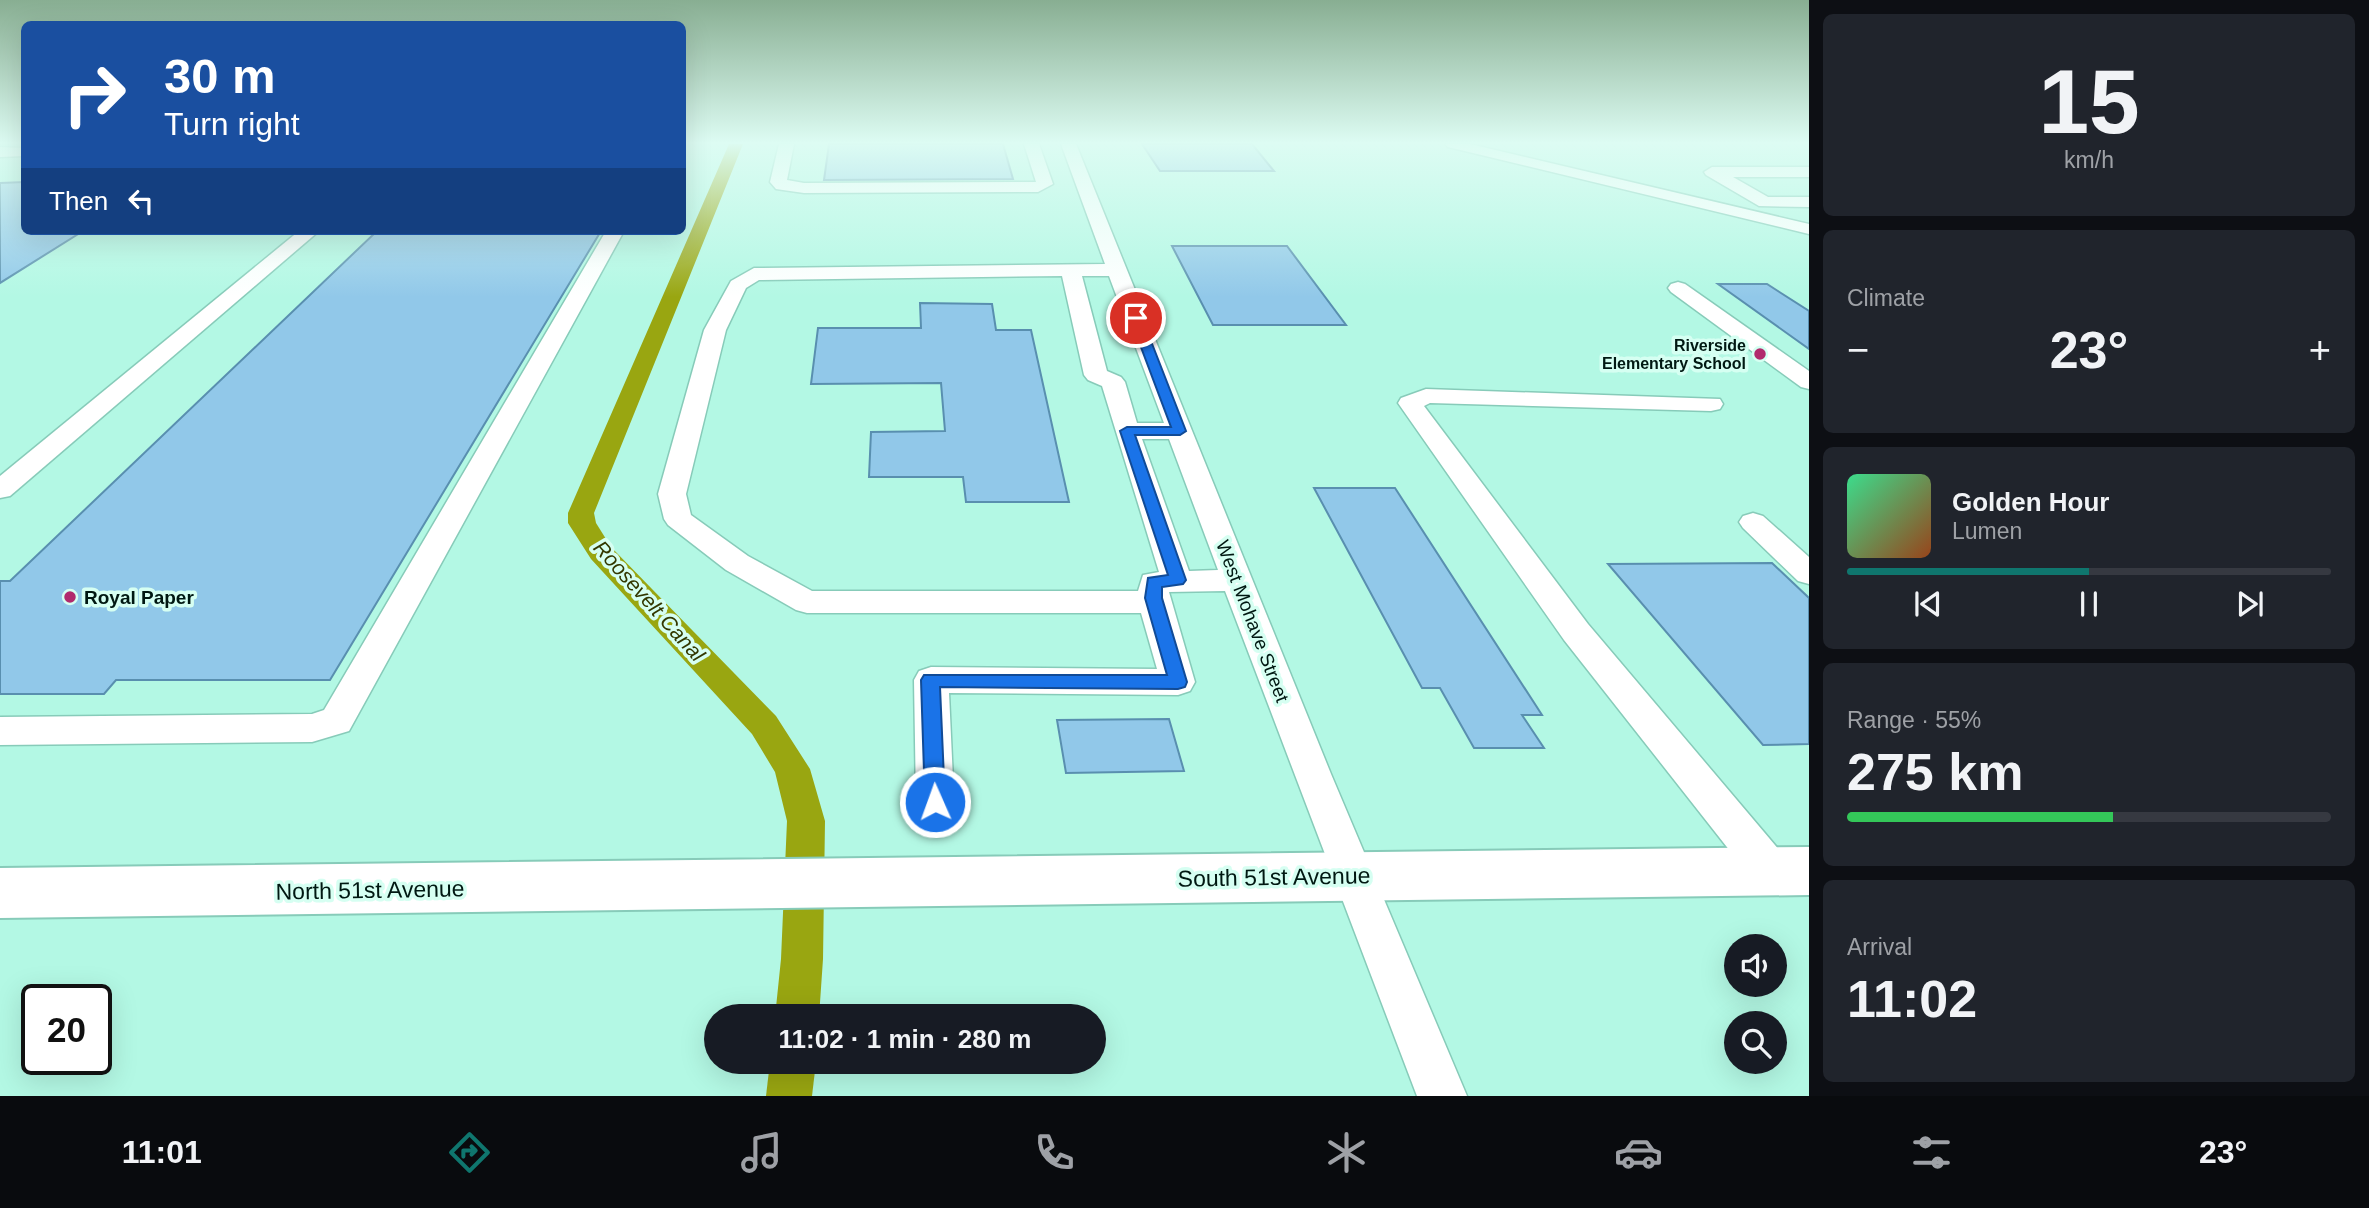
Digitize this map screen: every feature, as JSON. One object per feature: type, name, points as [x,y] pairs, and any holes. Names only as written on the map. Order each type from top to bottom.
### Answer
[{"type":"main road","name":"South 51st Avenue","points":[[739,886],[1790,871]]},
{"type":"main road","name":"North 51st Avenue","points":[[0,893],[739,886]]},
{"type":"street","name":"West Mohave Street","points":[[1088,195],[1352,876],[1442,1096]]},
{"type":"street","points":[[1667,195],[1809,229]]},
{"type":"street","points":[[1753,195],[1765,202],[1809,202]]},
{"type":"street","points":[[0,490],[305,235]]},
{"type":"street","points":[[0,731],[312,728],[336,721],[613,235]]},
{"type":"street","points":[[935,802],[931,680],[1178,682],[1166,591],[1113,382],[1096,375],[1079,270]]},
{"type":"street","points":[[1118,270],[754,274],[738,285],[715,330],[672,494],[678,519],[737,563],[807,602],[1166,591],[1237,580]]},
{"type":"street","points":[[1678,288],[1809,382]]},
{"type":"street","points":[[1711,404],[1426,396],[1410,403],[1576,632],[1790,871]]},
{"type":"street","points":[[1127,431],[1180,431]]},
{"type":"street","points":[[1753,522],[1809,574]]},
{"type":"building","points":[[0,195],[21,195],[21,235],[77,235],[0,283]]},
{"type":"building","points":[[373,235],[599,235],[330,680],[116,680],[104,694],[0,694],[0,581],[10,581]]},
{"type":"building","points":[[1172,246],[1287,246],[1346,325],[1213,325]]},
{"type":"building","points":[[1718,284],[1767,284],[1809,311],[1809,349]]},
{"type":"building","points":[[920,303],[992,304],[996,330],[1031,330],[1069,502],[966,502],[963,477],[869,477],[871,432],[945,431],[941,383],[811,384],[818,328],[921,328]]},
{"type":"building","points":[[1314,488],[1395,488],[1542,715],[1522,715],[1544,748],[1474,748],[1440,688],[1422,688]]},
{"type":"building","points":[[1772,563],[1809,598],[1809,744],[1763,745],[1608,564]]},
{"type":"building","points":[[1169,719],[1184,771],[1066,773],[1057,720]]},
{"type":"waterway","name":"Roosevelt Canal","points":[[715,195],[581,513],[582,523],[601,553],[764,725],[792,769],[806,821],[798,1004]]},
{"type":"waterway","name":"Roosevelt Canal","points":[[789,1096],[792,1074]]},
{"type":"place","name":"Riverside Elementary School","points":[[1760,354]]},
{"type":"place","name":"Royal Paper","points":[[70,597]]},
{"type":"route","points":[[935,802],[931,680],[1178,682],[1153,598],[1154,582],[1177,580],[1127,431],[1180,431],[1136,318]]}]
